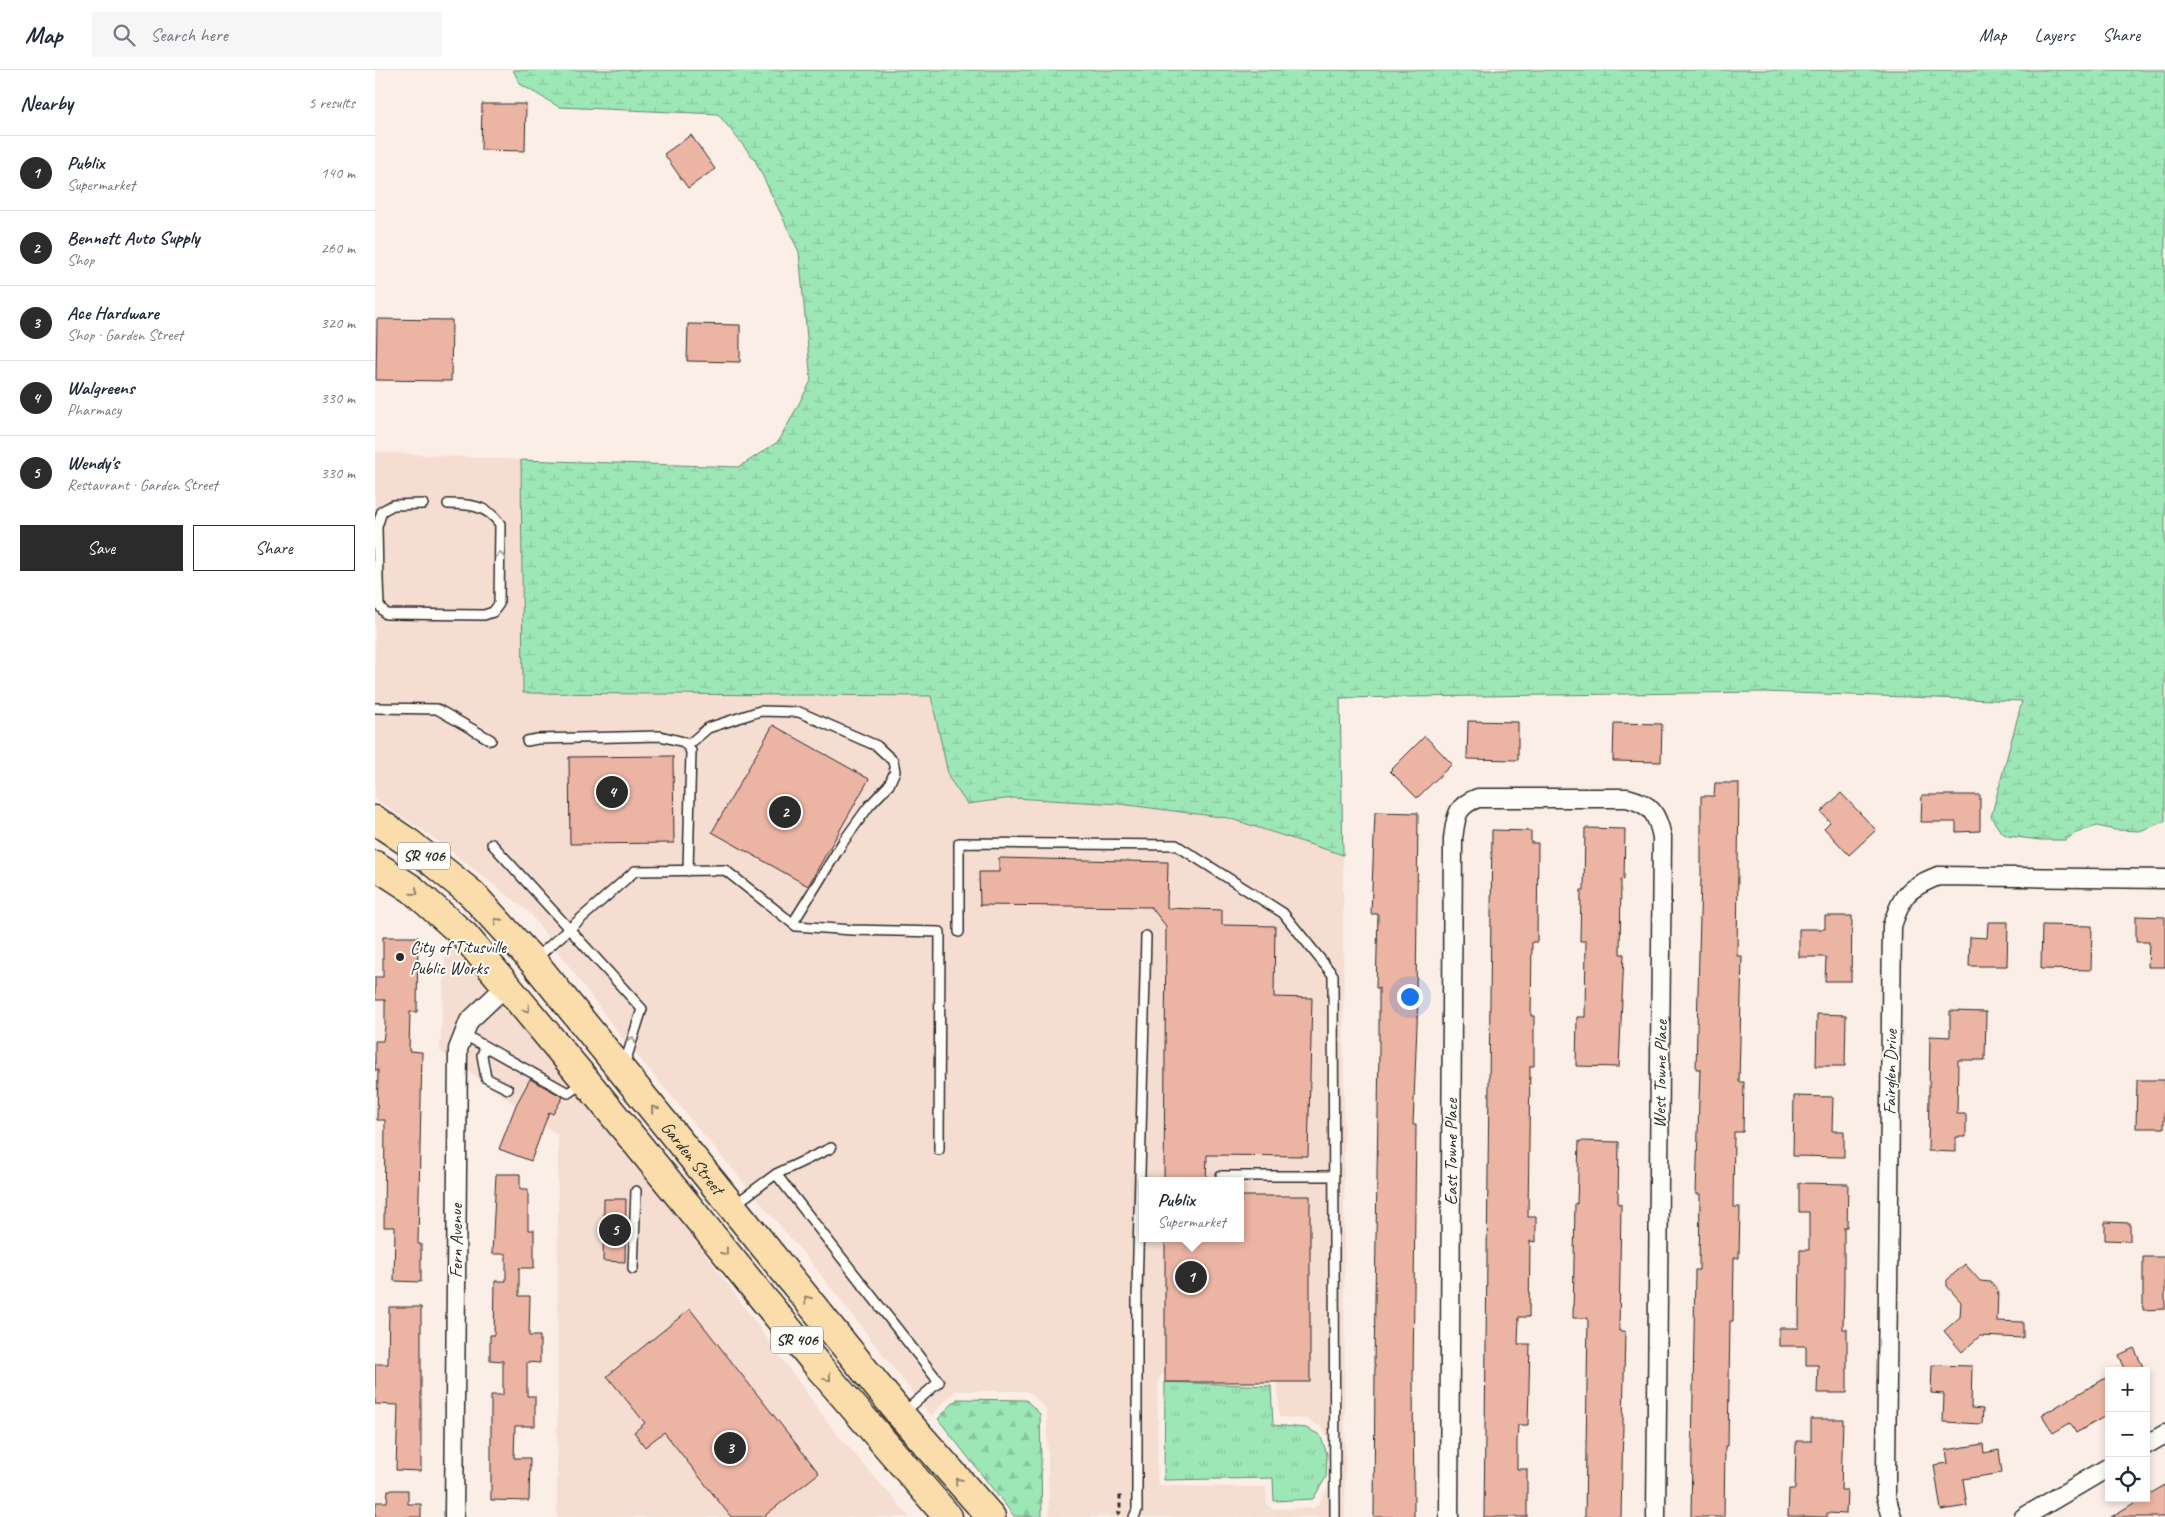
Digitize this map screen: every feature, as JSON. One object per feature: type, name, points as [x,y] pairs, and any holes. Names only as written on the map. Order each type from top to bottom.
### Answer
[{"type":"main road","name":"Garden Street","points":[[375,820],[409,843],[472,894],[533,961],[901,1415],[991,1517]]},
{"type":"main road","name":"Garden Street","points":[[375,865],[412,889],[465,936],[819,1367],[948,1517]]},
{"type":"main road","points":[[650,1160],[694,1194],[717,1205],[733,1206]]},
{"type":"main road","points":[[704,1226],[722,1224],[739,1230],[784,1270]]},
{"type":"street","name":"East Towne Place","points":[[1449,1517],[1453,840],[1456,817],[1466,802],[1478,798]]},
{"type":"street","name":"West Towne Place","points":[[1478,798],[1627,798],[1641,802],[1653,811],[1659,822],[1662,837],[1656,1517]]},
{"type":"street","name":"Fairglen Drive","points":[[1891,1517],[1886,1496],[1886,1468],[1892,926],[1900,903],[1914,886],[1938,876],[2165,879]]},
{"type":"street","name":"Fern Avenue","points":[[454,1517],[458,1049],[469,1021],[507,985]]},
{"type":"street","points":[[2150,1443],[2165,1434]]},
{"type":"street","points":[[2031,1516],[2105,1470]]},
{"type":"lane","points":[[423,504],[393,505],[381,511],[377,527],[376,580],[379,605],[386,614],[484,615],[493,612],[499,604],[500,524],[485,509],[469,504],[447,504]]},
{"type":"lane","points":[[375,708],[437,709],[491,740]]},
{"type":"lane","points":[[687,746],[708,728],[760,711],[799,712],[877,746],[893,762],[895,771],[889,785],[869,806],[843,842],[793,923]]},
{"type":"lane","points":[[527,741],[537,739],[660,736],[684,742],[691,751],[688,871]]},
{"type":"lane","points":[[959,932],[959,843],[1176,845],[1283,913],[1333,975],[1335,1517]]},
{"type":"lane","points":[[492,844],[642,1009],[623,1071]]},
{"type":"lane","points":[[533,961],[635,871],[725,870],[796,926],[852,930],[940,932],[939,1150]]},
{"type":"lane","points":[[1140,1177],[1146,936]]},
{"type":"lane","points":[[463,1034],[567,1093],[586,1081]]},
{"type":"lane","points":[[485,1047],[482,1055],[486,1078],[508,1089]]},
{"type":"lane","points":[[733,1206],[776,1174],[831,1148]]},
{"type":"lane","points":[[776,1174],[939,1382],[901,1415]]},
{"type":"lane","points":[[1221,1176],[1333,1176]]},
{"type":"lane","points":[[633,1269],[636,1191]]},
{"type":"lane","points":[[1134,1517],[1137,1510],[1139,1214]]},
{"type":"path","points":[[1117,1514],[1120,1512],[1120,1494]]},
{"type":"shaded area","points":[[375,452],[521,460],[523,693],[931,696],[949,778],[967,804],[1013,798],[1120,804],[1228,818],[1343,855],[1345,1517],[1049,1517],[1047,1414],[1045,1408],[1026,1391],[955,1391],[931,1416],[813,1265],[619,1034],[529,912],[431,836],[375,799]],"holes":[[[1161,1375],[1275,1380],[1278,1384],[1279,1417],[1306,1419],[1323,1428],[1334,1450],[1333,1480],[1317,1506],[1313,1508],[1272,1509],[1267,1504],[1266,1487],[1160,1486],[1157,1480],[1158,1382]]]},
{"type":"shaded area","points":[[446,945],[492,981],[554,1056],[700,1246],[835,1432],[910,1517],[557,1517],[558,1135],[440,1051]]},
{"type":"green space","points":[[513,70],[2165,70],[2165,821],[2140,831],[2115,830],[2097,826],[2076,833],[2065,840],[2040,840],[2008,836],[2001,832],[1991,817],[2022,701],[1763,692],[1340,698],[1343,855],[1228,818],[1120,804],[1013,798],[967,804],[949,778],[931,696],[523,693],[521,460],[739,467],[779,441],[811,381],[799,252],[755,160],[718,114],[559,107],[520,84]]},
{"type":"green space","points":[[1165,1382],[1271,1386],[1273,1425],[1306,1428],[1320,1435],[1327,1454],[1326,1477],[1313,1499],[1274,1501],[1273,1478],[1164,1480]]},
{"type":"green space","points":[[957,1399],[1026,1400],[1040,1414],[1042,1517],[1014,1516],[938,1419]]},
{"type":"building","points":[[482,104],[526,104],[525,151],[481,150]]},
{"type":"building","points":[[691,135],[715,169],[688,188],[664,154]]},
{"type":"building","points":[[377,319],[452,320],[451,381],[376,380]]},
{"type":"building","points":[[688,324],[740,325],[740,362],[687,361]]},
{"type":"building","points":[[1468,721],[1518,722],[1518,760],[1467,759]]},
{"type":"building","points":[[1614,723],[1662,724],[1661,762],[1613,761]]},
{"type":"building","points":[[773,725],[869,779],[808,886],[712,832]]},
{"type":"building","points":[[1425,736],[1452,764],[1417,798],[1390,771]]},
{"type":"building","points":[[673,756],[674,843],[570,844],[569,757]]},
{"type":"building","points":[[1715,783],[1739,783],[1737,956],[1742,956],[1739,1082],[1744,1082],[1743,1132],[1734,1132],[1733,1207],[1740,1207],[1739,1258],[1734,1258],[1733,1321],[1730,1321],[1728,1446],[1725,1446],[1724,1517],[1691,1517],[1695,1270],[1699,1270],[1700,1194],[1696,1194],[1700,1069],[1696,1069],[1701,878],[1701,796],[1714,796]]},
{"type":"building","points":[[1841,793],[1876,830],[1849,855],[1824,828],[1830,822],[1821,812]]},
{"type":"building","points":[[1922,795],[1980,795],[1980,831],[1956,832],[1956,822],[1921,822]]},
{"type":"building","points":[[1375,812],[1418,813],[1416,1000],[1418,1000],[1413,1125],[1416,1125],[1413,1377],[1414,1517],[1374,1517],[1374,1364],[1379,1049],[1379,988],[1376,988],[1378,914],[1371,914]]},
{"type":"building","points":[[1585,828],[1625,829],[1624,880],[1621,879],[1620,954],[1624,954],[1619,1067],[1576,1066],[1577,1017],[1585,1017],[1586,941],[1580,941],[1581,890],[1584,890]]},
{"type":"building","points":[[1492,830],[1531,831],[1531,843],[1538,843],[1537,942],[1532,942],[1531,1016],[1534,1016],[1534,1066],[1530,1066],[1528,1217],[1536,1217],[1536,1242],[1530,1241],[1529,1317],[1519,1317],[1518,1344],[1530,1344],[1528,1425],[1518,1425],[1517,1441],[1517,1469],[1527,1469],[1527,1517],[1484,1517]]},
{"type":"building","points":[[999,858],[1168,862],[1167,908],[1222,910],[1222,925],[1275,926],[1274,997],[1312,998],[1308,1156],[1207,1155],[1206,1177],[1164,1177],[1166,926],[1151,907],[980,905],[979,872],[999,872]]},
{"type":"building","points":[[1825,916],[1852,916],[1851,981],[1825,981],[1826,957],[1799,957],[1799,929],[1825,929]]},
{"type":"building","points":[[2136,916],[2165,917],[2165,967],[2148,967],[2149,942],[2136,942]]},
{"type":"building","points":[[1988,922],[2008,922],[2007,966],[1969,966],[1970,937],[1987,938]]},
{"type":"building","points":[[2042,925],[2092,926],[2091,970],[2041,969]]},
{"type":"building","points":[[383,937],[418,937],[417,1012],[410,1012],[409,1051],[422,1052],[418,1244],[421,1244],[421,1282],[394,1281],[395,1227],[384,1227],[385,1120],[377,1120],[378,1070],[375,1070],[375,1041],[383,1041],[385,1027],[385,1000],[375,1000],[375,977],[383,977]]},
{"type":"building","points":[[1950,1011],[1986,1012],[1985,1060],[1958,1060],[1957,1114],[1966,1114],[1966,1137],[1956,1137],[1956,1152],[1928,1151],[1930,1036],[1950,1037]]},
{"type":"building","points":[[1817,1014],[1846,1015],[1845,1066],[1816,1066]]},
{"type":"building","points":[[530,1079],[563,1097],[553,1114],[549,1112],[531,1161],[499,1149],[516,1105]]},
{"type":"building","points":[[2137,1080],[2165,1080],[2164,1128],[2136,1128]]},
{"type":"building","points":[[1794,1096],[1833,1097],[1832,1131],[1844,1131],[1844,1157],[1793,1156]]},
{"type":"building","points":[[1579,1141],[1619,1142],[1618,1204],[1621,1204],[1619,1331],[1625,1331],[1621,1517],[1585,1517],[1588,1318],[1573,1318],[1575,1203],[1577,1204]]},
{"type":"building","points":[[496,1174],[520,1174],[520,1189],[528,1189],[528,1230],[534,1230],[534,1268],[519,1268],[519,1296],[530,1296],[529,1336],[540,1336],[540,1363],[527,1362],[527,1396],[535,1396],[535,1426],[515,1426],[514,1458],[530,1458],[529,1501],[491,1500],[491,1395],[503,1395],[503,1361],[490,1360],[490,1335],[494,1335],[495,1281],[506,1281],[506,1254],[492,1254]]},
{"type":"building","points":[[1799,1183],[1848,1184],[1847,1227],[1844,1227],[1843,1329],[1847,1329],[1847,1393],[1817,1393],[1818,1365],[1806,1365],[1806,1346],[1779,1346],[1779,1328],[1799,1328],[1800,1250],[1809,1250],[1809,1212],[1799,1212]]},
{"type":"building","points":[[1244,1196],[1310,1196],[1310,1382],[1165,1382],[1165,1242],[1244,1242]]},
{"type":"building","points":[[604,1199],[626,1199],[625,1262],[603,1261]]},
{"type":"building","points":[[2105,1222],[2130,1223],[2130,1241],[2105,1240]]},
{"type":"building","points":[[2143,1257],[2165,1257],[2165,1309],[2143,1310]]},
{"type":"building","points":[[1965,1264],[1980,1281],[1991,1282],[1998,1290],[1997,1321],[2023,1322],[2023,1338],[1980,1336],[1962,1352],[1944,1331],[1960,1317],[1961,1302],[1947,1286],[1947,1280]]},
{"type":"building","points":[[389,1307],[421,1307],[421,1471],[396,1470],[398,1405],[375,1404],[375,1364],[388,1364]]},
{"type":"building","points":[[690,1309],[819,1473],[763,1517],[731,1517],[664,1432],[645,1447],[634,1432],[645,1423],[607,1376]]},
{"type":"building","points":[[2134,1348],[2143,1367],[2124,1367],[2119,1355]]},
{"type":"building","points":[[1932,1365],[1972,1366],[1971,1408],[1983,1409],[1982,1424],[1943,1422],[1944,1394],[1931,1393]]},
{"type":"building","points":[[2105,1378],[2105,1416],[2076,1433],[2070,1423],[2053,1433],[2042,1415]]},
{"type":"building","points":[[1811,1419],[1843,1419],[1841,1490],[1847,1490],[1846,1514],[1827,1513],[1827,1517],[1788,1516],[1789,1489],[1795,1489],[1796,1441],[1811,1441]]},
{"type":"building","points":[[1983,1444],[1984,1453],[1999,1450],[2002,1473],[1963,1479],[1967,1506],[1941,1510],[1934,1465],[1948,1463],[1946,1450]]},
{"type":"building","points":[[2165,1485],[2165,1517],[2111,1517],[2135,1502],[2150,1502],[2150,1494]]},
{"type":"building","points":[[388,1490],[408,1490],[408,1504],[421,1504],[421,1517],[375,1517],[376,1502],[387,1502]]},
{"type":"place","name":"Walgreens","points":[[612,792]]},
{"type":"place","name":"Bennett Auto Supply","points":[[785,812]]},
{"type":"place","name":"City of Titusville Public Works","points":[[400,957]]},
{"type":"place","name":"Wendy's","points":[[615,1230]]},
{"type":"place","name":"Publix","points":[[1191,1277]]},
{"type":"place","name":"Ace Hardware","points":[[730,1448]]}]
